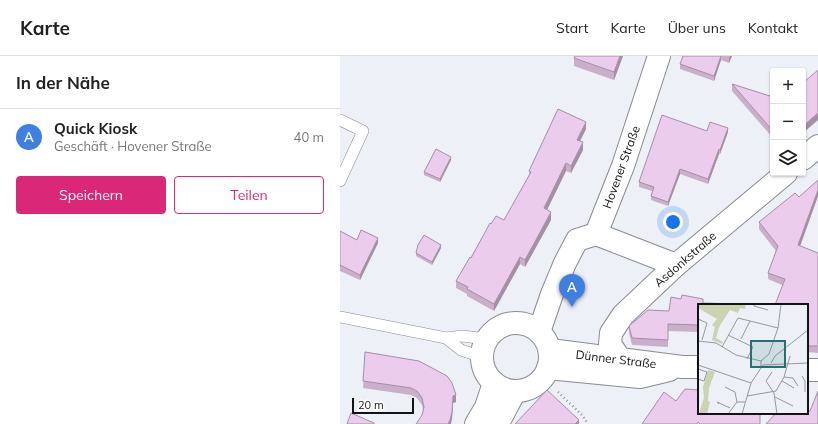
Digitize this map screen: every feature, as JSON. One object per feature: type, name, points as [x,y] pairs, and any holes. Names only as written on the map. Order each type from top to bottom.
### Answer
[{"type":"street","name":"Hovener Straße","points":[[596,234],[623,166],[660,56]]},
{"type":"street","points":[[806,156],[818,146]]},
{"type":"street","name":"Asdonkstraße","points":[[620,359],[610,344],[611,334],[623,315],[676,265],[782,176]]},
{"type":"street","points":[[531,328],[552,294],[565,263],[577,240],[596,234],[676,265]]},
{"type":"street","points":[[509,324],[531,328],[546,340],[546,366],[529,389],[515,391],[504,389],[494,383],[487,376],[483,366],[484,348],[496,329],[509,324]]},
{"type":"street","name":"Dünner Straße","points":[[546,366],[620,359],[691,367]]},
{"type":"street","name":"Dünner Straße","points":[[546,366],[640,377],[691,367]]},
{"type":"street","points":[[476,424],[486,407],[494,383]]},
{"type":"street","points":[[497,424],[515,391]]},
{"type":"lane","points":[[340,120],[363,131],[340,181]]},
{"type":"lane","points":[[340,318],[446,338],[462,336],[484,348]]},
{"type":"lane","points":[[446,338],[461,350],[484,348]]},
{"type":"path","points":[[546,366],[560,393],[582,415],[588,424]]},
{"type":"building","points":[[575,56],[620,56],[614,72],[574,58]]},
{"type":"building","points":[[683,56],[721,56],[714,76],[680,64]]},
{"type":"building","points":[[818,70],[818,113],[806,123],[806,104],[806,80]]},
{"type":"building","points":[[732,84],[770,96],[770,128]]},
{"type":"building","points":[[558,109],[586,122],[577,140],[583,142],[571,166],[566,163],[544,208],[551,212],[525,260],[520,257],[494,304],[456,281],[470,257],[471,258],[490,223],[491,224],[496,216],[504,220],[531,172],[529,171]]},
{"type":"building","points":[[662,115],[707,131],[710,122],[728,128],[708,179],[680,169],[668,202],[651,196],[654,187],[639,182]]},
{"type":"building","points":[[436,149],[451,157],[440,179],[424,172]]},
{"type":"building","points":[[818,180],[818,190],[798,245],[818,253],[818,346],[808,346],[808,304],[775,304],[785,279],[768,273],[778,246],[759,222],[795,193],[799,197]]},
{"type":"building","points":[[361,230],[378,238],[360,275],[340,265],[340,231],[357,240]]},
{"type":"building","points":[[424,235],[441,245],[432,262],[416,253],[418,245]]},
{"type":"building","points":[[682,295],[703,299],[703,303],[740,304],[698,304],[698,325],[668,324],[668,340],[632,338],[629,326],[648,310],[669,311],[671,297],[681,299]]},
{"type":"building","points":[[365,352],[419,361],[447,376],[452,383],[456,395],[453,396],[452,412],[448,424],[416,424],[422,415],[424,407],[422,398],[417,391],[411,388],[363,381]]},
{"type":"building","points":[[685,389],[698,390],[698,414],[760,414],[760,424],[700,424],[698,422],[697,424],[642,424],[664,392],[676,401]]},
{"type":"building","points":[[547,390],[579,420],[575,424],[515,424]]},
{"type":"building","points":[[818,391],[818,424],[766,424],[775,414],[808,414],[808,410],[810,411]]},
{"type":"building","points":[[351,413],[374,423],[374,424],[347,424]]},
{"type":"place","name":"Quick Kiosk","points":[[572,307]]}]
